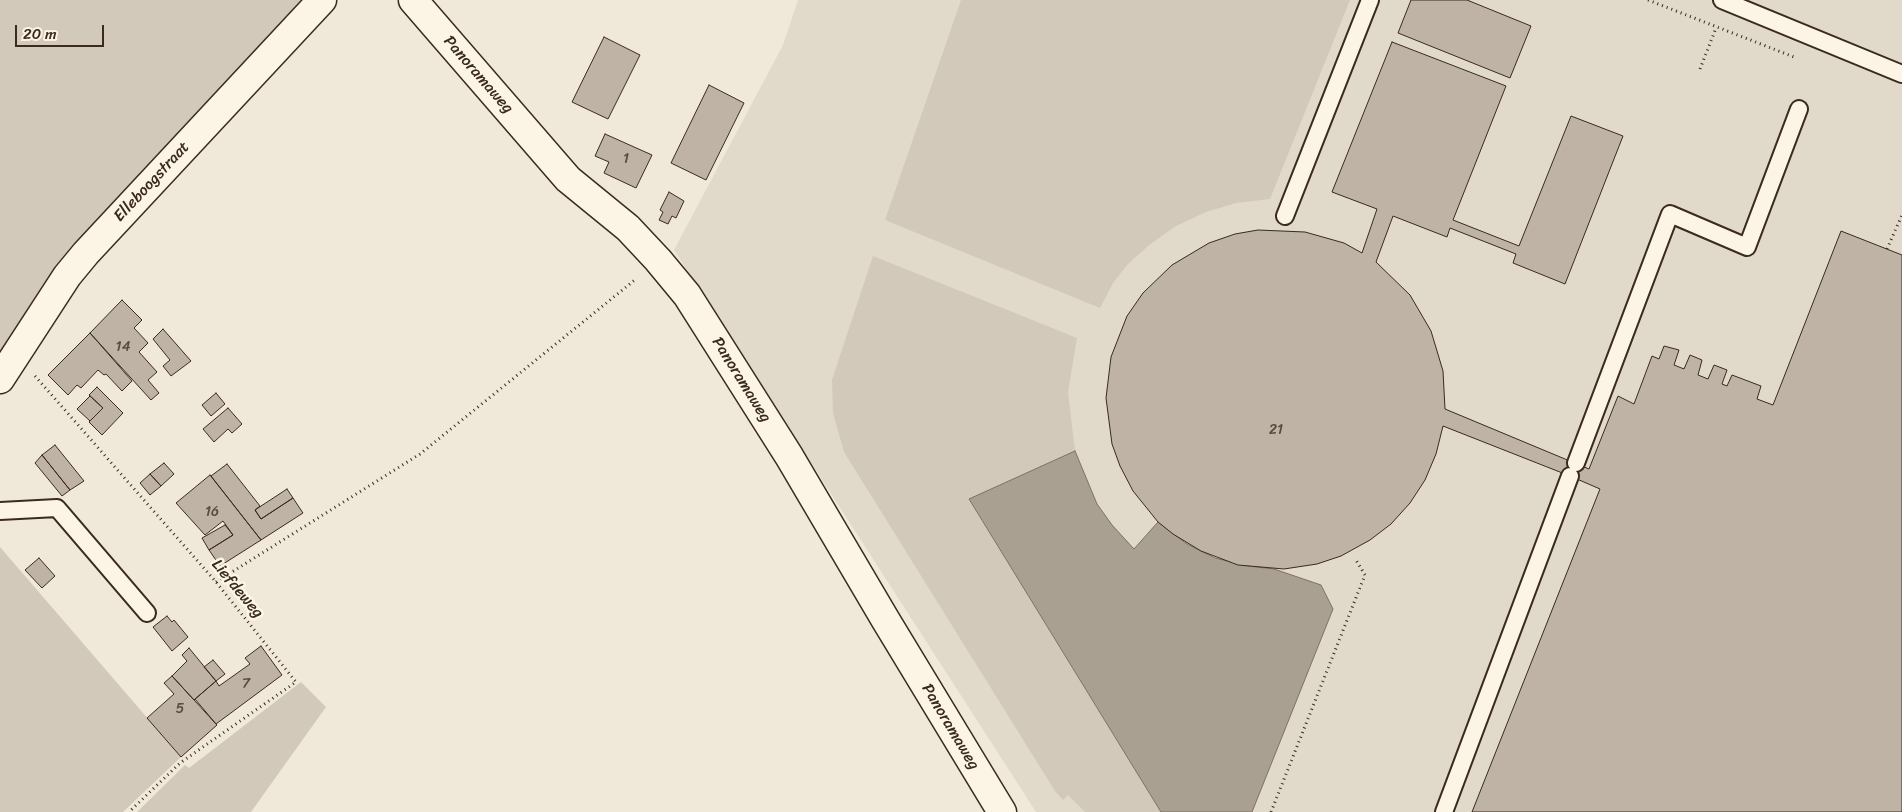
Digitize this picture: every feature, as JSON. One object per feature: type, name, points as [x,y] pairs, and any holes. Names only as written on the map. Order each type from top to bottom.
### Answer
[{"type":"street","name":"Elleboogstraat","points":[[7,368],[67,276],[86,253],[322,0]]},
{"type":"street","name":"Panoramaweg","points":[[413,0],[568,179],[628,228],[688,295],[789,456],[1002,812]]},
{"type":"lane","points":[[1285,216],[1370,0]]},
{"type":"lane","points":[[1722,0],[1902,74]]},
{"type":"lane","points":[[1444,812],[1670,214],[1746,247],[1799,109]]},
{"type":"lane","points":[[0,511],[57,508],[146,613]]},
{"type":"path","points":[[1648,0],[1800,60]]},
{"type":"path","points":[[1700,69],[1716,28]]},
{"type":"path","points":[[1887,249],[1902,215]]},
{"type":"path","points":[[216,582],[420,454],[547,353],[658,260]]},
{"type":"path","name":"Liefdeweg","points":[[7,368],[24,364],[216,582],[296,682],[180,763],[128,812]]},
{"type":"path","points":[[1272,812],[1365,575],[1356,560]]},
{"type":"shaded area","points":[[0,0],[302,0],[75,248],[0,361]]},
{"type":"shaded area","points":[[798,0],[1902,0],[1902,812],[1036,812],[674,250],[783,45]]},
{"type":"shaded area","points":[[961,0],[1350,0],[1270,199],[1236,203],[1206,212],[1176,226],[1149,245],[1127,265],[1113,283],[1100,308],[885,220]]},
{"type":"shaded area","points":[[873,256],[1077,338],[1068,392],[1075,451],[969,500],[1161,812],[1085,812],[1068,795],[1063,800],[1055,791],[844,452],[833,413],[832,380]]},
{"type":"shaded area","points":[[1075,451],[1097,504],[1112,525],[1134,549],[1158,522],[1187,544],[1215,558],[1248,566],[1274,569],[1321,585],[1333,609],[1252,812],[1161,812],[969,499]]},
{"type":"shaded area","points":[[0,547],[181,757],[123,812],[0,812]]},
{"type":"shaded area","points":[[301,682],[326,707],[251,812],[137,812],[185,765],[189,768]]},
{"type":"building","points":[[1411,0],[1467,0],[1531,26],[1510,78],[1398,33]]},
{"type":"building","points":[[604,37],[640,55],[608,119],[572,102]]},
{"type":"building","points":[[1392,42],[1506,86],[1453,220],[1519,246],[1571,116],[1623,136],[1565,284],[1513,263],[1516,254],[1450,228],[1447,237],[1393,216],[1376,262],[1410,295],[1431,331],[1443,371],[1445,409],[1589,469],[1618,396],[1634,404],[1652,356],[1659,359],[1664,346],[1679,350],[1674,365],[1684,369],[1690,355],[1702,360],[1698,375],[1708,379],[1714,365],[1727,370],[1722,384],[1727,386],[1732,375],[1761,386],[1757,399],[1773,405],[1841,231],[1902,255],[1902,812],[1472,812],[1600,489],[1570,476],[1443,426],[1436,454],[1425,480],[1410,503],[1391,524],[1370,540],[1341,556],[1317,564],[1284,569],[1238,565],[1201,551],[1173,534],[1158,522],[1133,491],[1120,466],[1112,444],[1106,398],[1111,357],[1127,316],[1143,293],[1172,265],[1209,243],[1235,234],[1258,230],[1305,232],[1344,243],[1362,253],[1377,209],[1332,192]]},
{"type":"building","points":[[709,85],[744,103],[706,180],[671,163]]},
{"type":"building","points":[[605,134],[652,155],[636,188],[604,173],[609,162],[595,156]]},
{"type":"building","points":[[669,192],[684,201],[676,218],[672,216],[668,224],[659,220],[663,212],[660,210]]},
{"type":"building","points":[[122,300],[142,320],[134,328],[148,343],[139,352],[157,372],[148,380],[159,393],[151,400],[90,333]]},
{"type":"building","points":[[163,329],[191,361],[171,376],[163,366],[170,360],[153,339]]},
{"type":"building","points":[[90,333],[132,381],[122,391],[106,374],[104,375],[98,370],[81,388],[77,385],[68,395],[48,375]]},
{"type":"building","points":[[97,387],[123,413],[102,435],[89,422],[103,408],[89,395]]},
{"type":"building","points":[[216,393],[225,404],[211,416],[202,405]]},
{"type":"building","points":[[90,396],[103,408],[90,421],[77,409]]},
{"type":"building","points":[[228,408],[242,424],[232,433],[228,429],[214,442],[203,429]]},
{"type":"building","points":[[55,445],[84,481],[70,490],[42,455]]},
{"type":"building","points":[[42,455],[70,490],[62,496],[35,463]]},
{"type":"building","points":[[164,463],[174,474],[161,486],[150,474]]},
{"type":"building","points":[[227,464],[260,506],[255,510],[261,519],[293,498],[303,513],[261,540],[211,476]]},
{"type":"building","points":[[150,474],[161,486],[150,495],[140,483]]},
{"type":"building","points":[[210,475],[261,540],[220,566],[209,550],[233,535],[223,521],[205,535],[176,503]]},
{"type":"building","points":[[287,489],[293,498],[261,519],[255,510]]},
{"type":"building","points":[[225,525],[233,535],[209,550],[202,538]]},
{"type":"building","points":[[39,558],[55,576],[42,588],[25,570]]},
{"type":"building","points":[[167,616],[172,622],[174,620],[188,637],[172,651],[153,627]]},
{"type":"building","points":[[261,646],[282,675],[216,724],[195,699],[216,681],[219,686],[250,664],[245,658]]},
{"type":"building","points":[[189,648],[216,681],[194,700],[172,676],[187,661],[182,655]]},
{"type":"building","points":[[213,660],[225,674],[216,681],[204,667]]},
{"type":"building","points":[[172,676],[217,725],[181,757],[147,718],[174,694],[164,683]]}]
